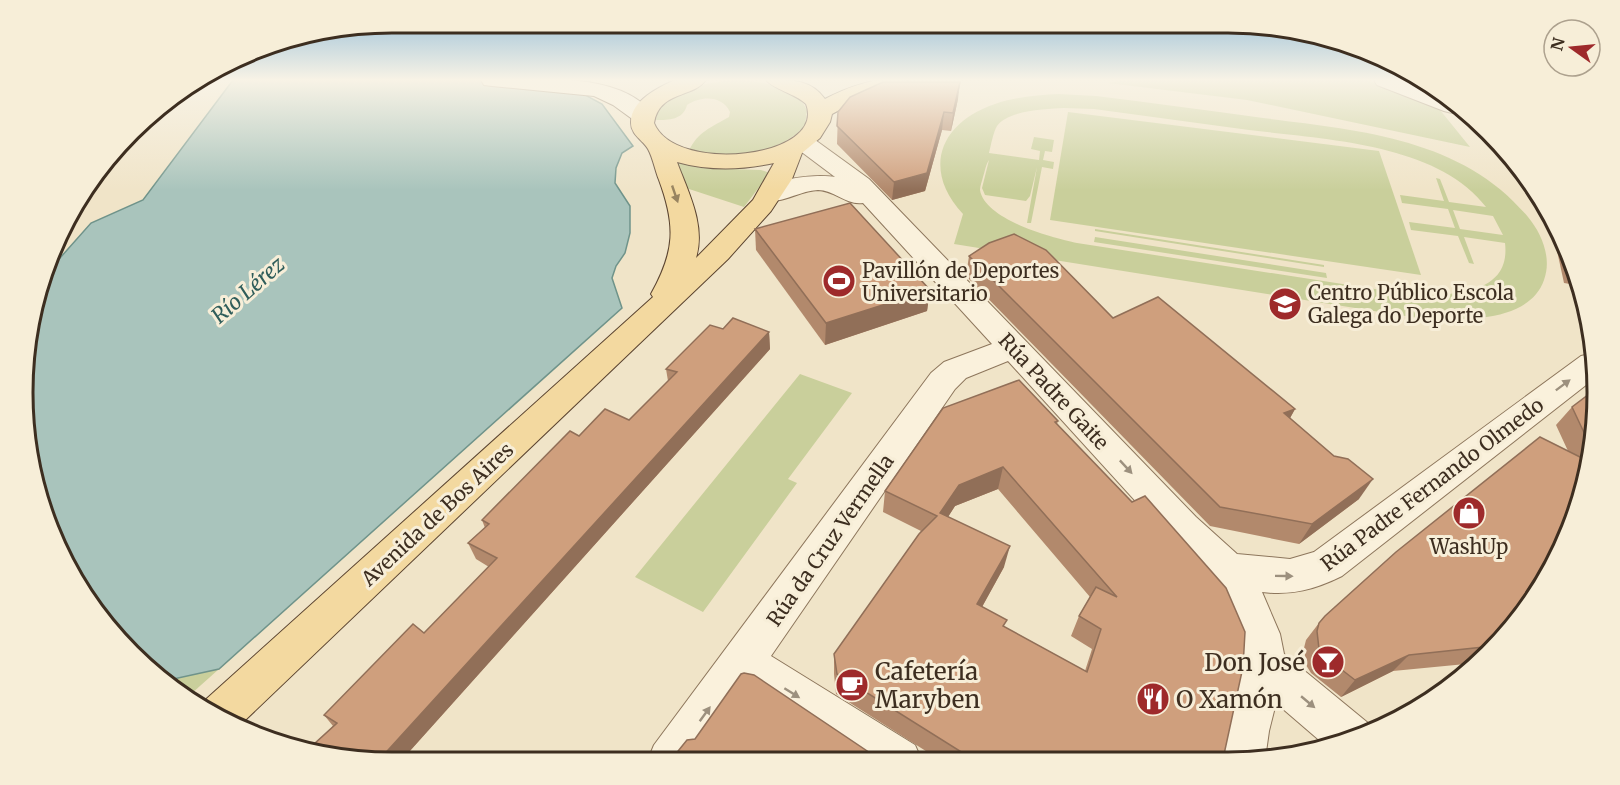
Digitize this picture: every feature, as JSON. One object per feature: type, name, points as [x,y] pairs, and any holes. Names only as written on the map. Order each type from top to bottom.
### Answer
[{"type":"main road","name":"Avenida de Bos Aires","points":[[643,117],[644,126],[649,136],[659,146],[685,222],[687,243],[676,277],[653,315]]},
{"type":"main road","name":"Avenida de Bos Aires","points":[[224,710],[718,254],[771,195],[797,145],[815,128],[818,117]]},
{"type":"main road","points":[[659,146],[676,154],[722,162],[771,156],[797,145]]},
{"type":"street","name":"Rúa Padre Gaite","points":[[797,145],[860,184],[884,211],[921,246],[1183,528],[1226,569],[1250,609],[1259,634],[1265,665]]},
{"type":"street","name":"Rúa Padre Gaite","points":[[771,195],[795,186],[828,182],[846,187],[884,211]]},
{"type":"street","name":"Rúa da Cruz Vermella","points":[[677,752],[943,381],[956,370],[1013,347]]},
{"type":"street","name":"Rúa Padre Fernando Olmedo","points":[[1226,569],[1280,577],[1311,574],[1586,369]]},
{"type":"street","points":[[743,662],[884,752]]},
{"type":"street","points":[[1243,751],[1246,731],[1265,665],[1344,733]]},
{"type":"green space","points":[[657,117],[677,117],[670,119],[656,120]]},
{"type":"green space","points":[[729,117],[806,117],[805,126],[793,137],[765,150],[735,154],[689,151],[696,139]]},
{"type":"green space","points":[[970,117],[1011,117],[997,126],[989,153],[1039,160],[1040,151],[1031,149],[1034,137],[1054,140],[1052,152],[1045,151],[1043,160],[1054,162],[1053,169],[1042,167],[1031,223],[1027,223],[1037,167],[1030,196],[1026,201],[985,195],[982,188],[989,160],[980,190],[985,201],[1007,219],[1052,237],[1077,243],[1420,296],[1465,292],[1479,288],[1499,272],[1505,260],[1505,243],[1464,237],[1474,264],[1469,263],[1458,236],[1411,230],[1409,222],[1455,228],[1448,209],[1402,203],[1400,195],[1444,201],[1436,178],[1440,179],[1449,202],[1486,207],[1465,186],[1439,169],[1409,157],[1343,141],[1150,117],[1255,117],[1335,127],[1407,142],[1441,154],[1473,170],[1502,191],[1528,217],[1538,231],[1544,247],[1547,263],[1544,280],[1537,293],[1526,303],[1513,310],[1483,318],[1437,321],[954,244],[963,214],[950,197],[943,181],[940,165],[949,136]],"holes":[[[1453,210],[1493,216],[1503,235],[1460,229]]]},
{"type":"green space","points":[[1067,117],[1105,117],[1379,151],[1421,275],[1050,220]]},
{"type":"green space","points":[[1326,117],[1445,117],[1470,147]]},
{"type":"green space","points":[[674,160],[701,168],[761,170],[770,173],[744,207],[686,188]]},
{"type":"green space","points":[[1095,229],[1324,265],[1324,267],[1095,231]]},
{"type":"green space","points":[[1095,237],[1326,273],[1327,278],[1094,242]]},
{"type":"green space","points":[[800,374],[852,393],[788,479],[797,483],[703,612],[635,577]]},
{"type":"green space","points":[[219,669],[194,692],[175,679]]},
{"type":"water","name":"Río Lérez","points":[[206,117],[611,117],[633,146],[622,153],[616,168],[615,183],[630,206],[630,233],[625,253],[616,266],[612,278],[622,308],[219,669],[175,679],[155,663],[122,630],[94,592],[70,552],[45,486],[34,416],[36,346],[45,299],[58,260],[91,223],[143,200]]},
{"type":"building","points":[[838,117],[943,117],[927,173],[894,182],[837,126]]},
{"type":"building","name":"Pavillón de Deportes Universitario","points":[[850,203],[930,290],[826,323],[755,229]]},
{"type":"building","points":[[1014,234],[1046,250],[1113,318],[1158,297],[1295,409],[1284,413],[1334,456],[1348,459],[1373,479],[1312,524],[1220,507],[969,256],[989,243]]},
{"type":"building","points":[[733,318],[769,332],[387,752],[346,749],[315,743],[337,723],[324,715],[413,624],[424,633],[497,558],[468,543],[489,524],[482,520],[570,431],[579,436],[605,409],[629,420],[677,372],[666,369],[710,325],[723,329]]},
{"type":"building","points":[[1019,380],[1058,421],[1055,422],[1132,502],[1145,496],[1226,588],[1245,632],[1243,667],[1225,752],[961,752],[837,674],[834,654],[919,534],[937,516],[885,491],[943,408]],"holes":[[[1003,467],[1117,597],[1096,587],[1079,616],[1101,629],[1087,672],[1003,626],[1007,620],[977,604],[1010,546],[940,513],[959,485]]]},
{"type":"building","points":[[1587,396],[1584,434],[1572,407]]},
{"type":"building","points":[[1540,437],[1581,457],[1568,508],[1550,552],[1513,611],[1482,647],[1409,655],[1355,680],[1324,656],[1319,649],[1317,631],[1319,623],[1396,552]]},
{"type":"building","points":[[741,674],[754,675],[869,752],[677,752],[687,740],[695,739]]},
{"type":"place","name":"Pavillón de Deportes Universitario","points":[[839,281]]},
{"type":"place","name":"Centro Público Escola Galega do Deporte","points":[[1285,304]]},
{"type":"place","name":"WashUp","points":[[1469,513]]},
{"type":"place","name":"Don José","points":[[1328,662]]},
{"type":"place","name":"Cafetería Maryben","points":[[852,685]]},
{"type":"place","name":"O Xamón","points":[[1153,699]]}]
